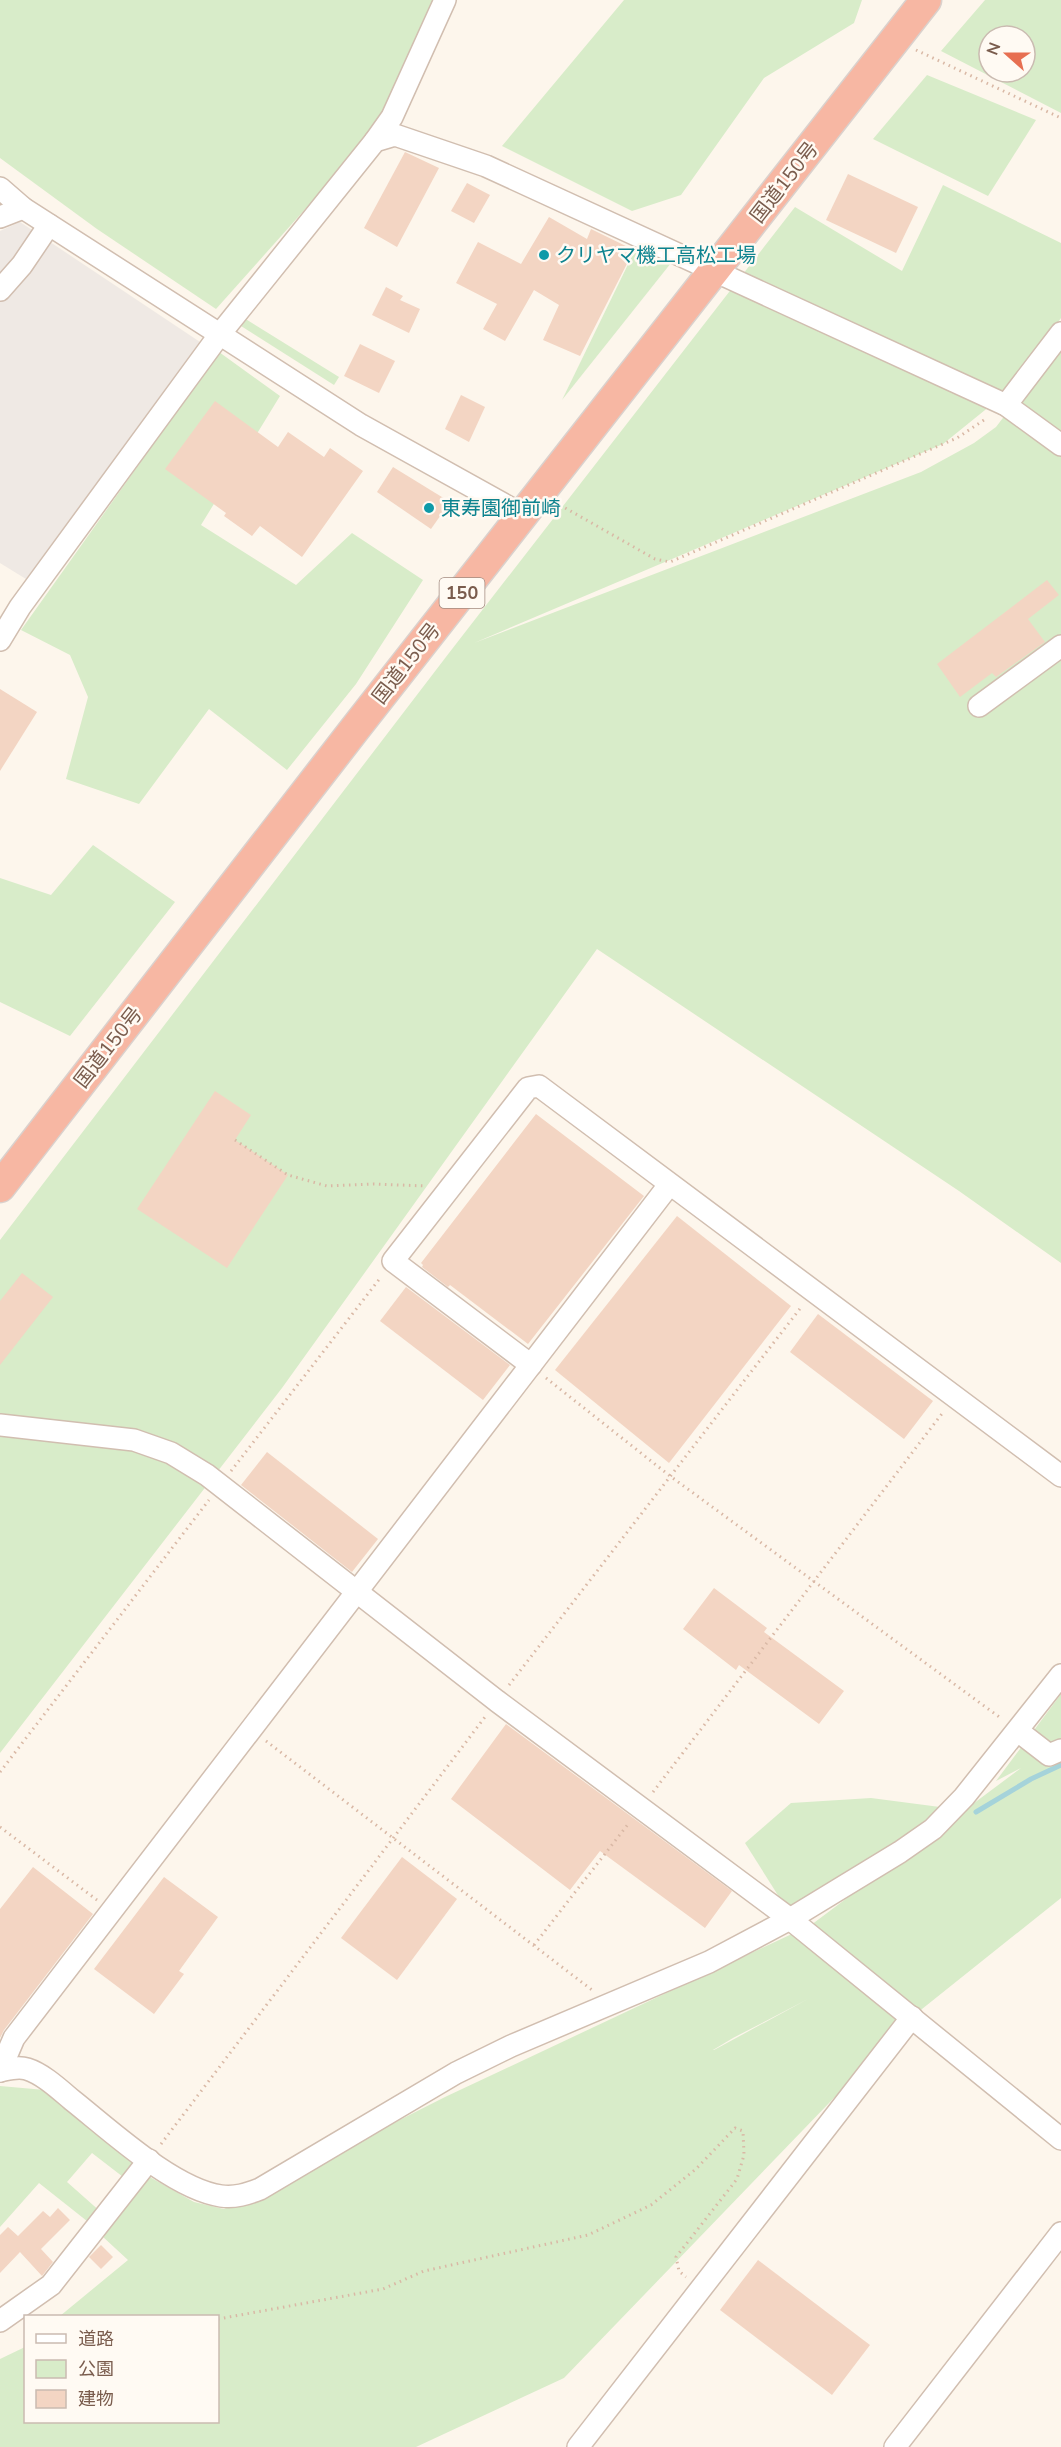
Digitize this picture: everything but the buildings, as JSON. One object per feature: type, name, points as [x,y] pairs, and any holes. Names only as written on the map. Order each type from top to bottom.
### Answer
[{"type":"highway","name":"国道150号","points":[[0,1187],[354,730],[926,0]]},
{"type":"street","points":[[0,640],[27,598],[220,334],[392,117],[445,0]]},
{"type":"street","points":[[375,141],[395,135],[486,166],[1006,405],[1061,446]]},
{"type":"street","points":[[0,188],[23,208],[361,425],[531,504]]},
{"type":"street","points":[[0,217],[23,208]]},
{"type":"street","points":[[0,290],[22,265],[49,225]]},
{"type":"street","points":[[0,278],[22,265]]},
{"type":"street","points":[[1006,405],[1061,333]]},
{"type":"street","points":[[979,706],[1061,646]]},
{"type":"street","points":[[531,1365],[393,1261],[528,1088],[539,1086],[1061,1476]]},
{"type":"street","points":[[0,2071],[14,2038],[669,1185]]},
{"type":"street","points":[[0,1425],[134,1440],[171,1453],[220,1485],[497,1701],[790,1919],[1061,2139]]},
{"type":"street","points":[[0,2071],[13,2068],[27,2069],[53,2084],[149,2160],[182,2182],[220,2196],[241,2196],[260,2189],[456,2073],[511,2046],[709,1962],[790,1919],[900,1852],[933,1829],[964,1797],[1061,1675]]},
{"type":"street","points":[[1018,1731],[1049,1755],[1061,1750]]},
{"type":"street","points":[[578,2447],[912,2017]]},
{"type":"street","points":[[0,2321],[51,2285],[149,2160]]},
{"type":"street","points":[[896,2447],[1061,2234]]},
{"type":"path","points":[[895,40],[1061,118]]},
{"type":"path","points":[[531,504],[655,559],[670,562],[957,438],[1006,405]]},
{"type":"path","points":[[235,1140],[288,1175],[327,1186],[374,1184],[452,1187]]},
{"type":"path","points":[[0,1772],[393,1261]]},
{"type":"path","points":[[149,2160],[393,1837],[812,1292]]},
{"type":"path","points":[[531,1365],[670,1476],[1018,1731]]},
{"type":"path","points":[[534,1945],[954,1397]]},
{"type":"path","points":[[251,1730],[610,2004]]},
{"type":"path","points":[[0,1827],[112,1911]]},
{"type":"path","points":[[219,2319],[383,2289],[424,2271],[588,2235],[651,2205],[696,2169],[735,2128],[743,2132],[744,2155],[737,2179],[676,2257],[679,2271],[701,2288]]},
{"type":"shaded area","points":[[20,222],[200,342],[26,579],[0,563],[0,231]]},
{"type":"green space","points":[[0,0],[441,0],[374,132],[216,309],[97,229],[0,158]]},
{"type":"green space","points":[[624,0],[862,0],[854,23],[764,78],[681,195],[632,211],[502,146]]},
{"type":"green space","points":[[985,0],[1061,0],[1061,113],[1005,84],[1037,84],[1037,24],[977,24],[977,70],[941,51]]},
{"type":"green space","points":[[927,75],[1036,120],[988,196],[873,139]]},
{"type":"green space","points":[[943,185],[1061,243],[1061,318],[1011,389],[943,444],[474,643],[921,472],[974,443],[996,427],[1061,342],[1061,1263],[959,1191],[597,949],[282,1388],[0,1753],[0,1240],[449,653],[795,207],[902,271]]},
{"type":"green space","points":[[636,248],[671,263],[562,400]]},
{"type":"green space","points":[[244,318],[339,377],[334,385],[241,326]]},
{"type":"green space","points":[[219,352],[280,396],[201,525],[296,585],[352,533],[423,580],[356,684],[287,770],[209,709],[139,804],[66,779],[88,697],[70,655],[21,630]]},
{"type":"green space","points":[[93,845],[175,902],[70,1036],[0,1002],[0,878],[51,895]]},
{"type":"green space","points":[[1061,1694],[1061,1898],[912,2017],[564,2378],[416,2447],[0,2447],[0,2359],[24,2347],[24,2423],[219,2423],[219,2315],[61,2315],[128,2260],[102,2236],[148,2176],[194,2202],[224,2209],[445,2097],[811,1925],[1021,1768],[996,1781]],"holes":[[[808,1999],[714,2050],[733,2038]]]},
{"type":"green space","points":[[871,1798],[940,1807],[903,1840],[786,1908],[745,1843],[791,1803]]},
{"type":"green space","points":[[0,2086],[45,2090],[139,2165],[127,2180],[92,2153],[67,2182],[102,2213],[92,2225],[39,2183],[0,2227]]},
{"type":"waterway","points":[[976,1812],[1031,1779],[1061,1765]]},
{"type":"place","name":"クリヤマ機工高松工場","points":[[544,255]]},
{"type":"place","name":"東寿園御前崎","points":[[429,508]]}]
